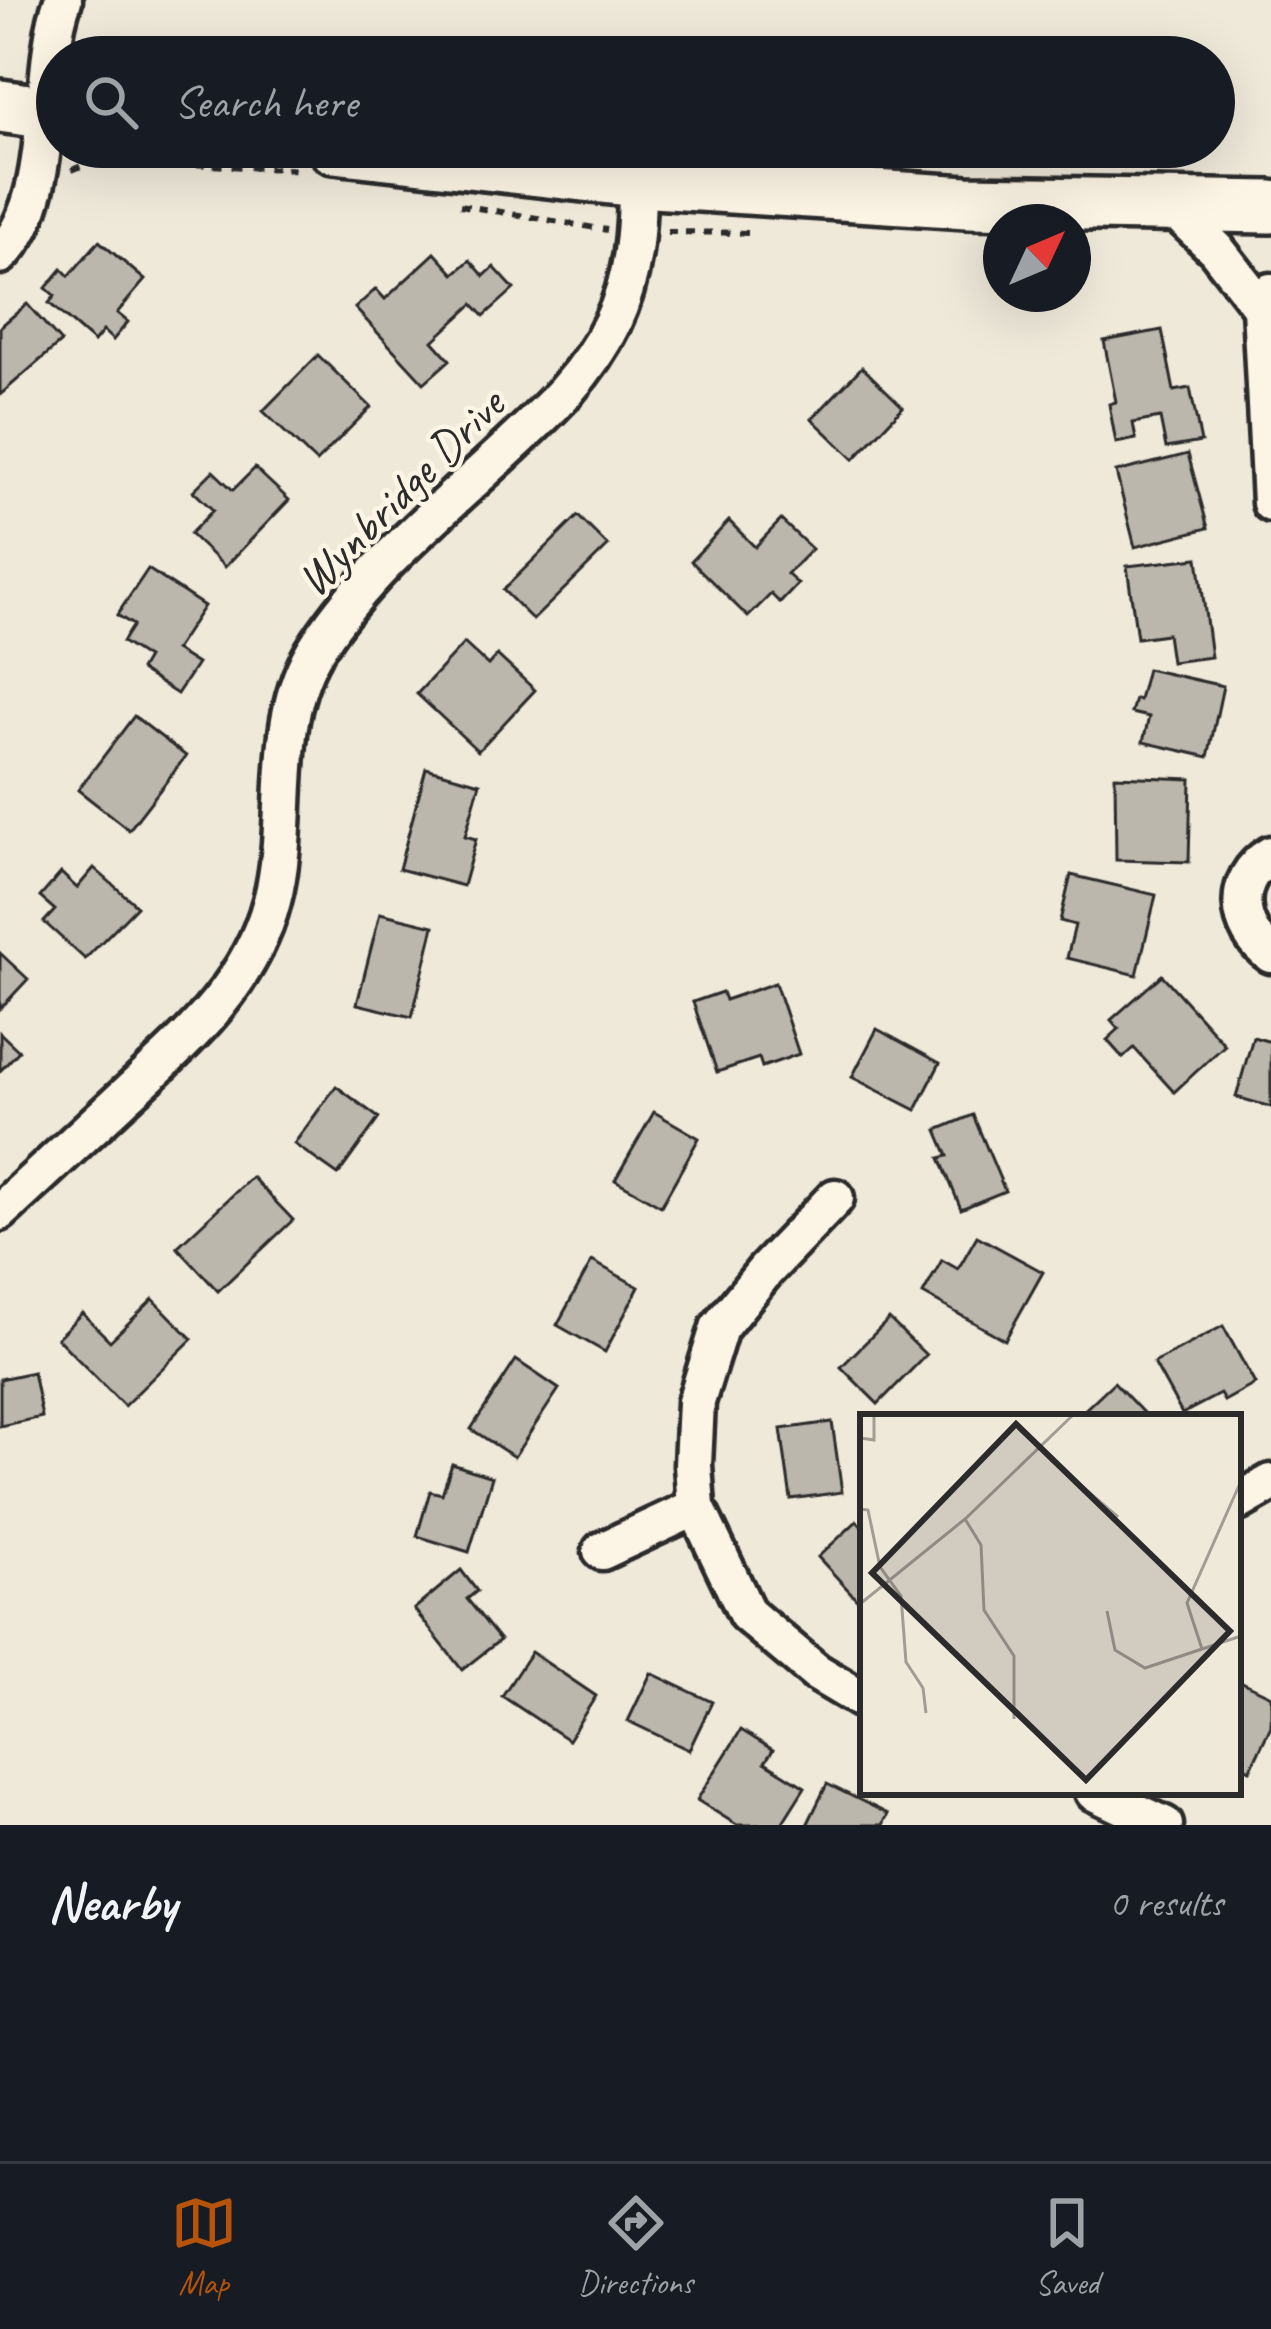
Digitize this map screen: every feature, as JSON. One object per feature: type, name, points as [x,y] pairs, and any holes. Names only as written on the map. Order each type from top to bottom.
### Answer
[{"type":"main road","points":[[521,168],[637,181],[967,202],[1271,207]]},
{"type":"street","points":[[54,36],[63,0]]},
{"type":"street","points":[[0,255],[28,214],[34,111]]},
{"type":"street","name":"Wynbridge Drive","points":[[0,1212],[198,1029],[238,980],[260,940],[274,897],[289,728],[297,692],[315,649],[358,589],[555,404],[589,364],[613,322],[629,277],[637,229],[637,181]]},
{"type":"street","points":[[1171,206],[1266,299],[1271,503]]},
{"type":"street","points":[[1271,856],[1250,874],[1241,908],[1255,941],[1271,954]]},
{"type":"street","points":[[835,1198],[765,1271],[719,1328],[696,1402],[693,1465],[697,1507],[747,1614],[816,1672],[860,1698]]},
{"type":"street","points":[[1241,1500],[1271,1484]]},
{"type":"street","points":[[602,1551],[697,1507]]},
{"type":"street","points":[[1100,1795],[1164,1825]]},
{"type":"building","points":[[99,241],[145,280],[117,313],[128,322],[113,340],[103,331],[94,342],[49,303],[55,296],[46,288],[62,269],[69,276]]},
{"type":"building","points":[[435,253],[454,274],[470,260],[484,276],[494,267],[514,289],[484,316],[473,304],[433,341],[450,360],[424,383],[355,308],[376,289],[385,299]]},
{"type":"building","points":[[27,304],[61,342],[0,395],[0,327]]},
{"type":"building","points":[[1162,330],[1174,391],[1190,388],[1201,442],[1166,448],[1160,418],[1133,423],[1136,439],[1116,443],[1109,404],[1116,402],[1104,341]]},
{"type":"building","points":[[318,355],[371,407],[316,462],[263,411]]},
{"type":"building","points":[[862,367],[903,407],[854,459],[812,419]]},
{"type":"building","points":[[1188,454],[1208,528],[1135,547],[1116,472]]},
{"type":"building","points":[[255,468],[289,500],[225,567],[190,534],[213,510],[193,491],[213,471],[233,490]]},
{"type":"building","points":[[578,516],[608,546],[533,620],[503,590]]},
{"type":"building","points":[[781,520],[812,549],[787,574],[798,584],[780,603],[771,594],[748,617],[691,561],[729,521],[755,547]]},
{"type":"building","points":[[1198,558],[1211,657],[1171,662],[1167,634],[1137,638],[1127,566]]},
{"type":"building","points":[[148,569],[204,606],[175,650],[197,664],[177,694],[140,670],[147,658],[122,642],[133,625],[117,615]]},
{"type":"building","points":[[464,643],[488,665],[497,655],[535,690],[478,751],[417,694]]},
{"type":"building","points":[[1147,669],[1223,686],[1208,757],[1143,742],[1149,717],[1131,713]]},
{"type":"building","points":[[134,716],[186,756],[129,830],[78,790]]},
{"type":"building","points":[[426,768],[480,783],[465,836],[476,839],[463,886],[399,869]]},
{"type":"building","points":[[1115,776],[1191,779],[1189,862],[1116,860]]},
{"type":"building","points":[[94,868],[137,906],[85,959],[44,922],[55,910],[40,897],[61,873],[77,888]]},
{"type":"building","points":[[1071,875],[1156,895],[1137,975],[1067,958],[1075,925],[1060,921]]},
{"type":"building","points":[[380,913],[434,926],[412,1017],[357,1004]]},
{"type":"building","points":[[0,953],[28,979],[0,1009]]},
{"type":"building","points":[[1162,975],[1225,1045],[1174,1092],[1134,1048],[1123,1058],[1107,1040],[1119,1029],[1111,1020]]},
{"type":"building","points":[[775,983],[799,1054],[762,1067],[759,1058],[717,1072],[693,1002],[722,992],[725,1000]]},
{"type":"building","points":[[877,1029],[940,1063],[916,1110],[852,1077]]},
{"type":"building","points":[[0,1033],[19,1051],[0,1071]]},
{"type":"building","points":[[1253,1037],[1271,1042],[1271,1107],[1236,1097]]},
{"type":"building","points":[[336,1086],[379,1118],[338,1175],[294,1144]]},
{"type":"building","points":[[654,1112],[699,1138],[661,1206],[615,1180]]},
{"type":"building","points":[[973,1115],[1005,1191],[961,1209],[940,1158],[948,1156],[937,1130]]},
{"type":"building","points":[[252,1177],[293,1220],[218,1291],[177,1247]]},
{"type":"building","points":[[977,1236],[1043,1272],[1005,1340],[923,1294],[942,1260],[958,1269]]},
{"type":"building","points":[[592,1261],[639,1287],[605,1352],[557,1325]]},
{"type":"building","points":[[153,1299],[192,1339],[124,1406],[57,1338],[82,1313],[110,1341]]},
{"type":"building","points":[[889,1319],[926,1355],[878,1404],[841,1367]]},
{"type":"building","points":[[1223,1326],[1255,1384],[1224,1401],[1220,1394],[1182,1414],[1154,1363]]},
{"type":"building","points":[[516,1360],[559,1389],[514,1457],[471,1429]]},
{"type":"building","points":[[33,1372],[42,1417],[0,1426],[0,1379]]},
{"type":"building","points":[[1114,1382],[1144,1414],[1080,1414]]},
{"type":"building","points":[[832,1422],[842,1492],[791,1499],[781,1429]]},
{"type":"building","points":[[452,1464],[492,1477],[469,1552],[417,1536],[430,1491],[442,1494]]},
{"type":"building","points":[[857,1521],[860,1603],[818,1557]]},
{"type":"building","points":[[461,1570],[477,1591],[467,1599],[500,1640],[462,1670],[414,1609]]},
{"type":"building","points":[[531,1652],[596,1696],[568,1740],[502,1696]]},
{"type":"building","points":[[651,1673],[712,1702],[689,1750],[628,1721]]},
{"type":"building","points":[[1241,1681],[1271,1696],[1271,1726],[1250,1770],[1241,1766]]},
{"type":"building","points":[[741,1730],[773,1750],[765,1762],[805,1787],[781,1825],[737,1825],[697,1800]]},
{"type":"building","points":[[827,1784],[888,1814],[883,1825],[807,1825]]}]
